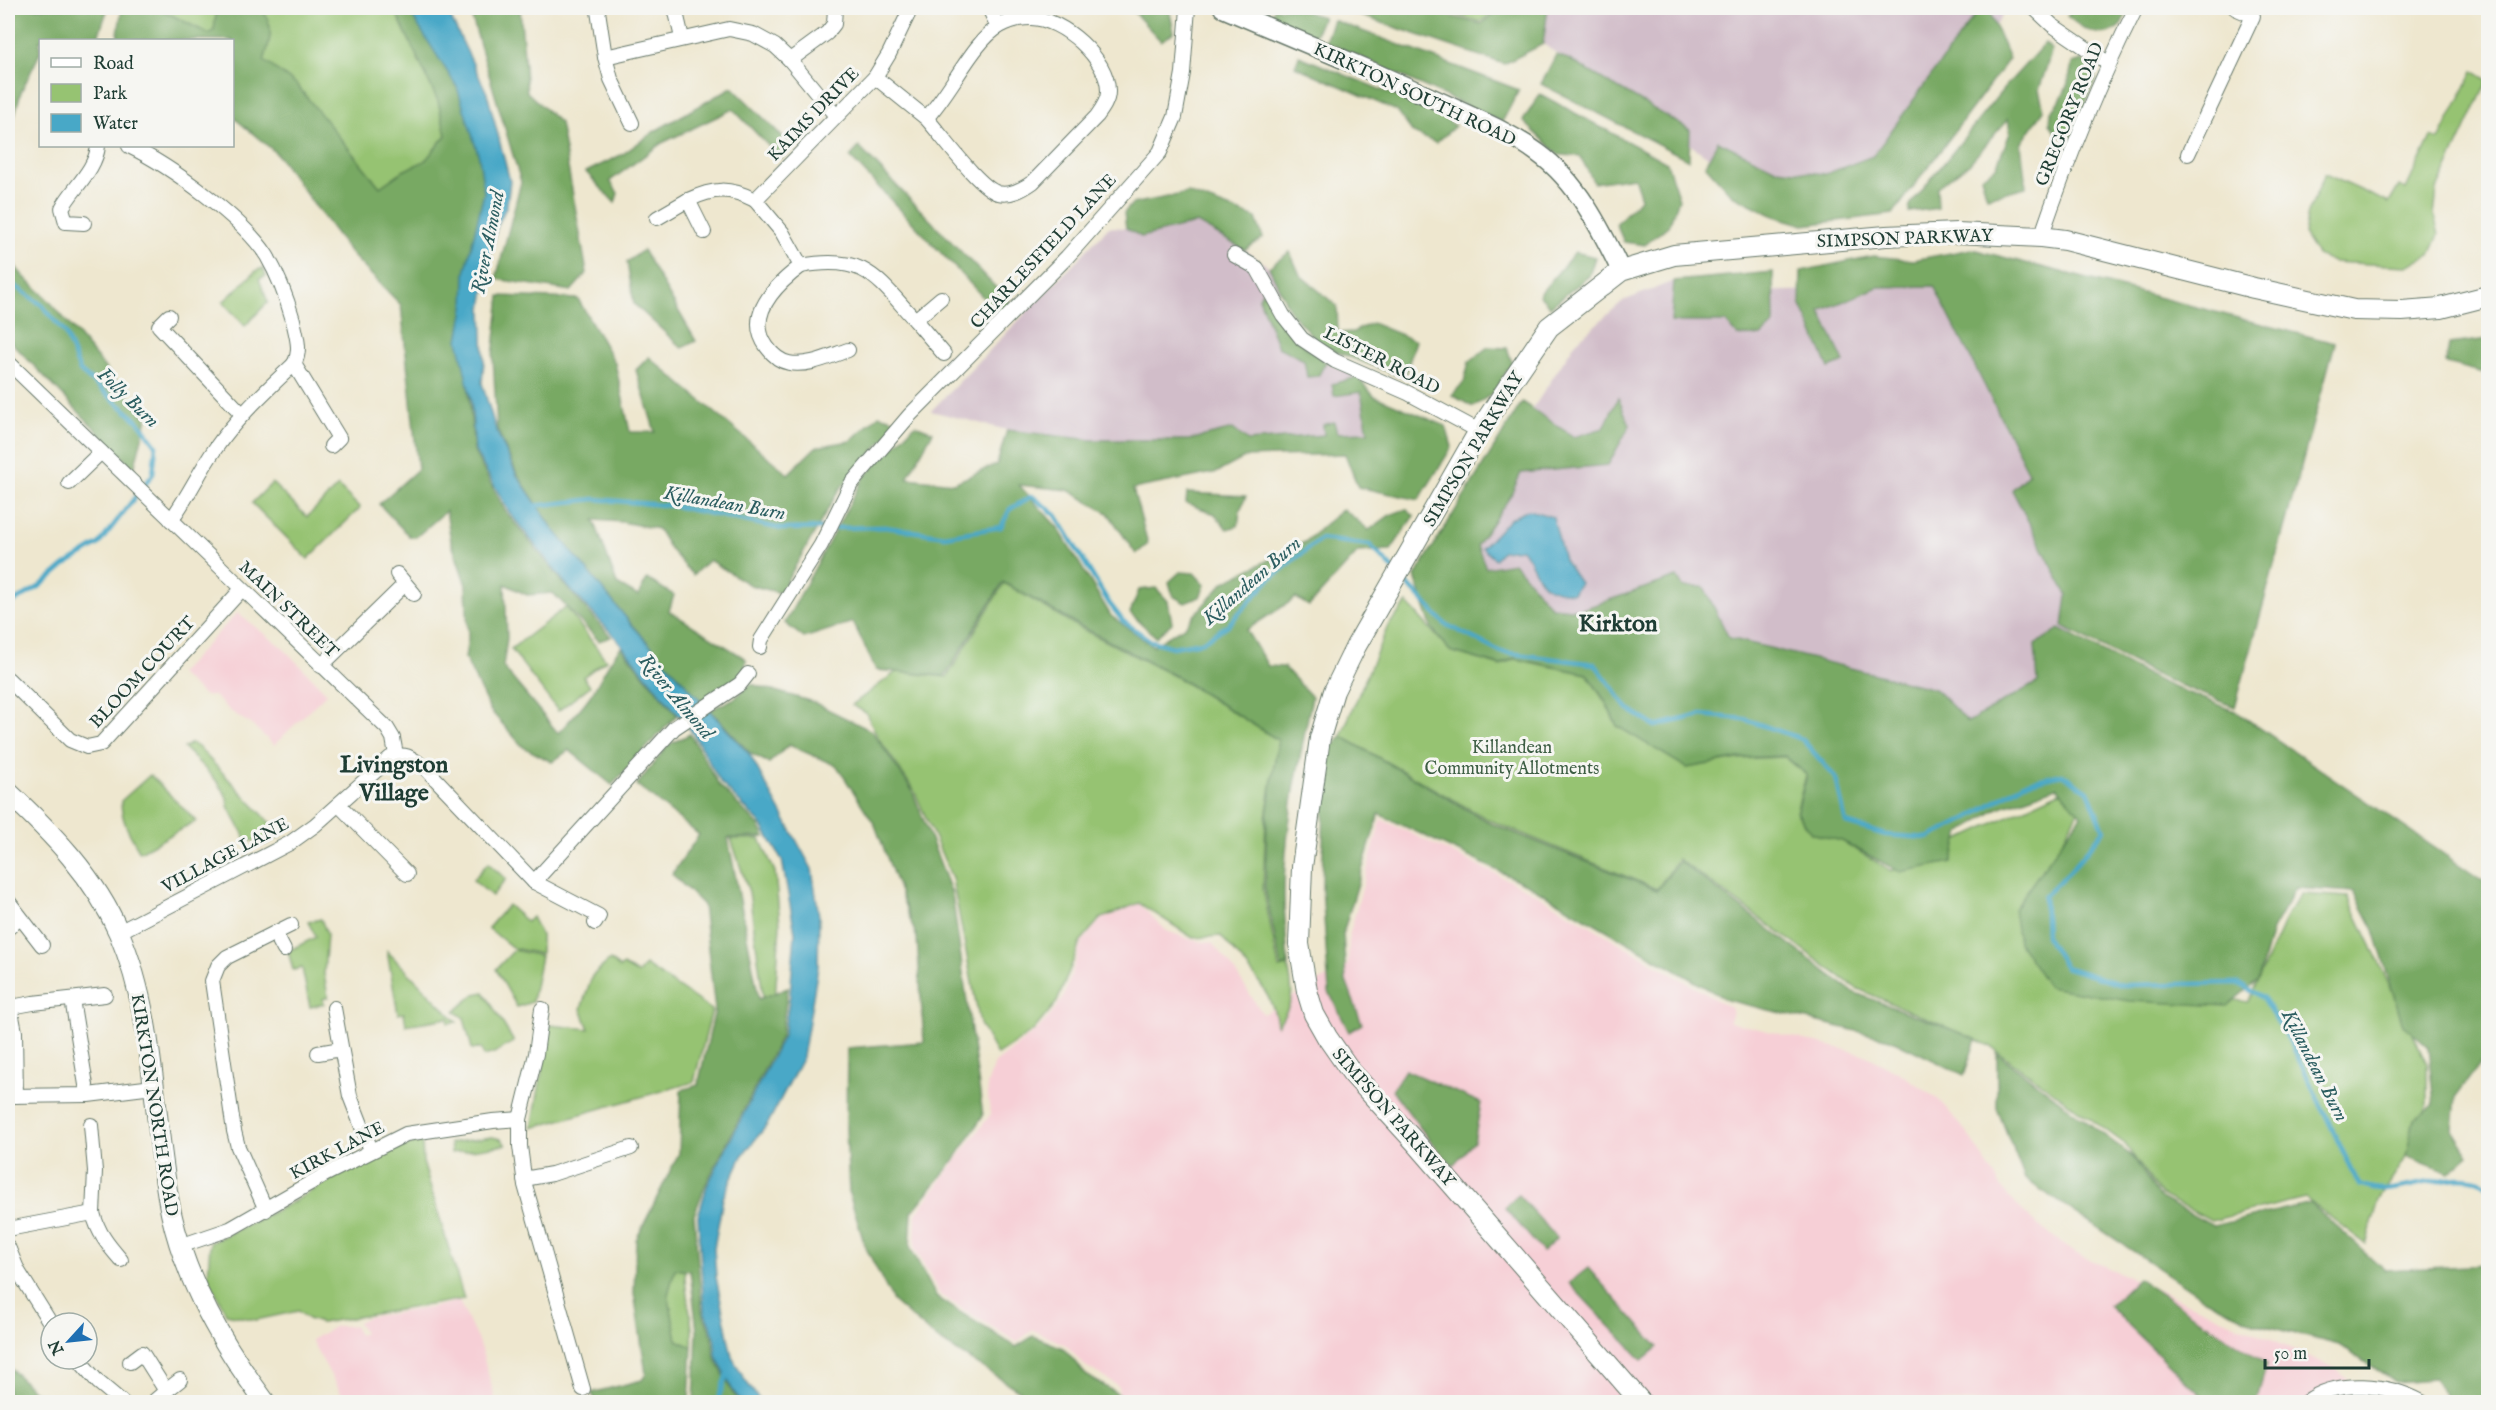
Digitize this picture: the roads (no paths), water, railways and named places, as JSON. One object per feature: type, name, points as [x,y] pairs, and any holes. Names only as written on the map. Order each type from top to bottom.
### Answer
[{"type":"main road","name":"SIMPSON PARKWAY","points":[[1641,1402],[1352,1073],[1327,1037],[1311,1002],[1299,944],[1302,867],[1320,738],[1334,692],[1356,646],[1479,431],[1549,327],[1621,272],[1674,255],[1780,244],[1957,232],[2065,240],[2254,288],[2354,310],[2431,309],[2488,296]]},
{"type":"main road","name":"KIRKTON NORTH ROAD","points":[[8,792],[52,833],[68,852],[91,883],[119,932],[134,975],[146,1028],[171,1213],[180,1246],[211,1320],[231,1357],[265,1402]]},
{"type":"street","points":[[675,8],[682,38]]},
{"type":"street","points":[[790,60],[827,33],[834,24],[835,8]]},
{"type":"street","name":"KAIMS DRIVE","points":[[755,200],[875,77],[911,8]]},
{"type":"street","points":[[989,8],[998,27]]},
{"type":"street","name":"CHARLESFIELD LANE","points":[[760,647],[760,640],[822,545],[851,484],[909,416],[1067,257],[1160,152],[1175,117],[1188,8]]},
{"type":"street","name":"KIRKTON SOUTH ROAD","points":[[1223,8],[1415,90],[1508,134],[1539,153],[1562,176],[1586,206],[1606,239],[1621,272]]},
{"type":"street","points":[[2034,8],[2052,25],[2108,63]]},
{"type":"street","name":"GREGORY ROAD","points":[[2041,237],[2060,180],[2108,63],[2136,8]]},
{"type":"street","points":[[2188,154],[2253,16],[2235,8]]},
{"type":"street","points":[[598,11],[611,79],[632,123]]},
{"type":"street","points":[[875,77],[926,118],[990,189],[1009,194],[1033,182],[1097,116],[1105,105],[1108,93],[1107,81],[1096,57],[1069,33],[1054,24],[1032,18],[1010,22],[998,27],[986,38],[937,107],[926,118]]},
{"type":"street","points":[[605,57],[729,29],[753,34],[775,46],[790,60],[836,116]]},
{"type":"street","points":[[84,223],[66,222],[62,208],[71,191],[90,168],[98,147]]},
{"type":"street","points":[[131,147],[214,202],[257,242],[268,258],[291,314],[298,348],[298,356],[294,364],[242,414],[215,449],[188,496],[171,520]]},
{"type":"street","points":[[657,218],[707,191],[725,190],[755,200],[782,232],[801,266]]},
{"type":"street","points":[[688,200],[704,231]]},
{"type":"street","name":"LISTER ROAD","points":[[1234,255],[1257,268],[1283,315],[1302,339],[1335,361],[1408,393],[1479,431]]},
{"type":"street","points":[[848,350],[813,361],[788,363],[775,357],[765,345],[759,330],[763,306],[774,290],[801,266],[833,262],[863,268],[885,286],[944,354]]},
{"type":"street","points":[[915,320],[941,298]]},
{"type":"street","points":[[169,316],[159,326],[242,414]]},
{"type":"street","name":"MAIN STREET","points":[[8,362],[387,728],[393,738],[396,755]]},
{"type":"street","points":[[294,364],[339,438],[332,446]]},
{"type":"street","points":[[69,483],[101,452]]},
{"type":"street","points":[[321,666],[401,579],[414,594]]},
{"type":"street","name":"BLOOM COURT","points":[[8,679],[70,740],[87,747],[101,744],[242,589]]},
{"type":"street","points":[[534,882],[674,728],[740,684],[748,674]]},
{"type":"street","points":[[396,755],[410,756],[426,769],[534,882],[599,916],[595,923]]},
{"type":"street","name":"VILLAGE LANE","points":[[119,932],[277,850],[315,825],[396,755]]},
{"type":"street","points":[[339,805],[407,874]]},
{"type":"street","points":[[8,901],[42,945]]},
{"type":"street","points":[[8,928],[21,918]]},
{"type":"street","points":[[266,1210],[238,1147],[234,1131],[212,981],[218,966],[227,957],[291,925]]},
{"type":"street","points":[[275,933],[284,950]]},
{"type":"street","points":[[105,995],[33,1003],[9,1002],[15,1032],[12,1096],[88,1095],[153,1087]]},
{"type":"street","points":[[72,999],[86,1085]]},
{"type":"street","points":[[334,1008],[350,1096],[371,1150]]},
{"type":"street","points":[[542,1009],[536,1054],[520,1119],[520,1146],[524,1179],[583,1389]]},
{"type":"street","points":[[318,1053],[341,1049]]},
{"type":"street","name":"KIRK LANE","points":[[180,1246],[230,1229],[371,1150],[406,1134],[520,1119]]},
{"type":"street","points":[[92,1125],[95,1171],[93,1213],[104,1240],[121,1260]]},
{"type":"street","points":[[524,1179],[552,1174],[630,1148]]},
{"type":"street","points":[[8,1229],[93,1213]]},
{"type":"street","points":[[8,1247],[18,1271],[43,1311]]},
{"type":"street","points":[[130,1362],[142,1353],[166,1390]]},
{"type":"street","points":[[88,1371],[122,1402]]},
{"type":"street","points":[[153,1402],[180,1380]]},
{"type":"street","points":[[2306,1402],[2318,1392],[2347,1386],[2379,1388],[2409,1395],[2422,1402]]},
{"type":"water","name":"River Almond","points":[[407,8],[444,8],[450,16],[487,93],[510,181],[507,205],[497,227],[489,261],[482,309],[484,361],[482,383],[496,430],[516,474],[554,530],[632,625],[750,755],[812,869],[819,916],[818,967],[803,1057],[767,1125],[742,1156],[723,1198],[714,1248],[716,1277],[732,1357],[761,1402],[742,1402],[733,1391],[716,1355],[714,1335],[704,1311],[698,1216],[707,1186],[783,1036],[790,995],[795,933],[782,860],[761,824],[721,783],[692,732],[615,637],[570,589],[509,512],[475,451],[471,399],[458,340],[464,308],[465,273],[484,193],[479,157],[457,87]]},
{"type":"water","points":[[1529,510],[1553,517],[1564,560],[1580,583],[1573,593],[1551,589],[1544,585],[1522,549],[1502,551],[1495,559],[1482,548],[1511,518]]},
{"type":"waterway","name":"Folly Burn","points":[[8,281],[42,305],[65,333],[80,371],[138,421],[156,445],[153,474],[99,544],[65,565],[39,587],[8,605]]},
{"type":"waterway","name":"Killandean Burn","points":[[533,506],[595,499],[674,506],[782,529],[885,527],[945,536],[1001,527],[1010,509],[1032,496],[1056,515],[1109,603],[1123,621],[1151,641],[1173,647],[1202,642],[1228,625],[1270,579],[1320,539],[1370,545],[1394,570]]},
{"type":"waterway","name":"Killandean Burn","points":[[1402,578],[1445,624],[1501,652],[1595,664],[1628,709],[1655,726],[1701,715],[1744,719],[1802,739],[1836,778],[1846,823],[1886,835],[1928,838],[1972,816],[2025,783],[2062,774],[2088,791],[2104,830],[2071,870],[2044,896],[2046,936],[2065,967],[2122,985],[2237,983],[2262,997],[2292,1045],[2359,1185],[2382,1190],[2451,1178],[2466,1178],[2478,1180],[2488,1186]]},
{"type":"waterway","points":[[717,1402],[728,1371]]},
{"type":"district","name":"Kirkton","points":[[1618,623]]},
{"type":"district","name":"Livingston Village","points":[[394,778]]},
{"type":"park label","name":"Killandean Community Allotments","points":[[1512,757]]}]
